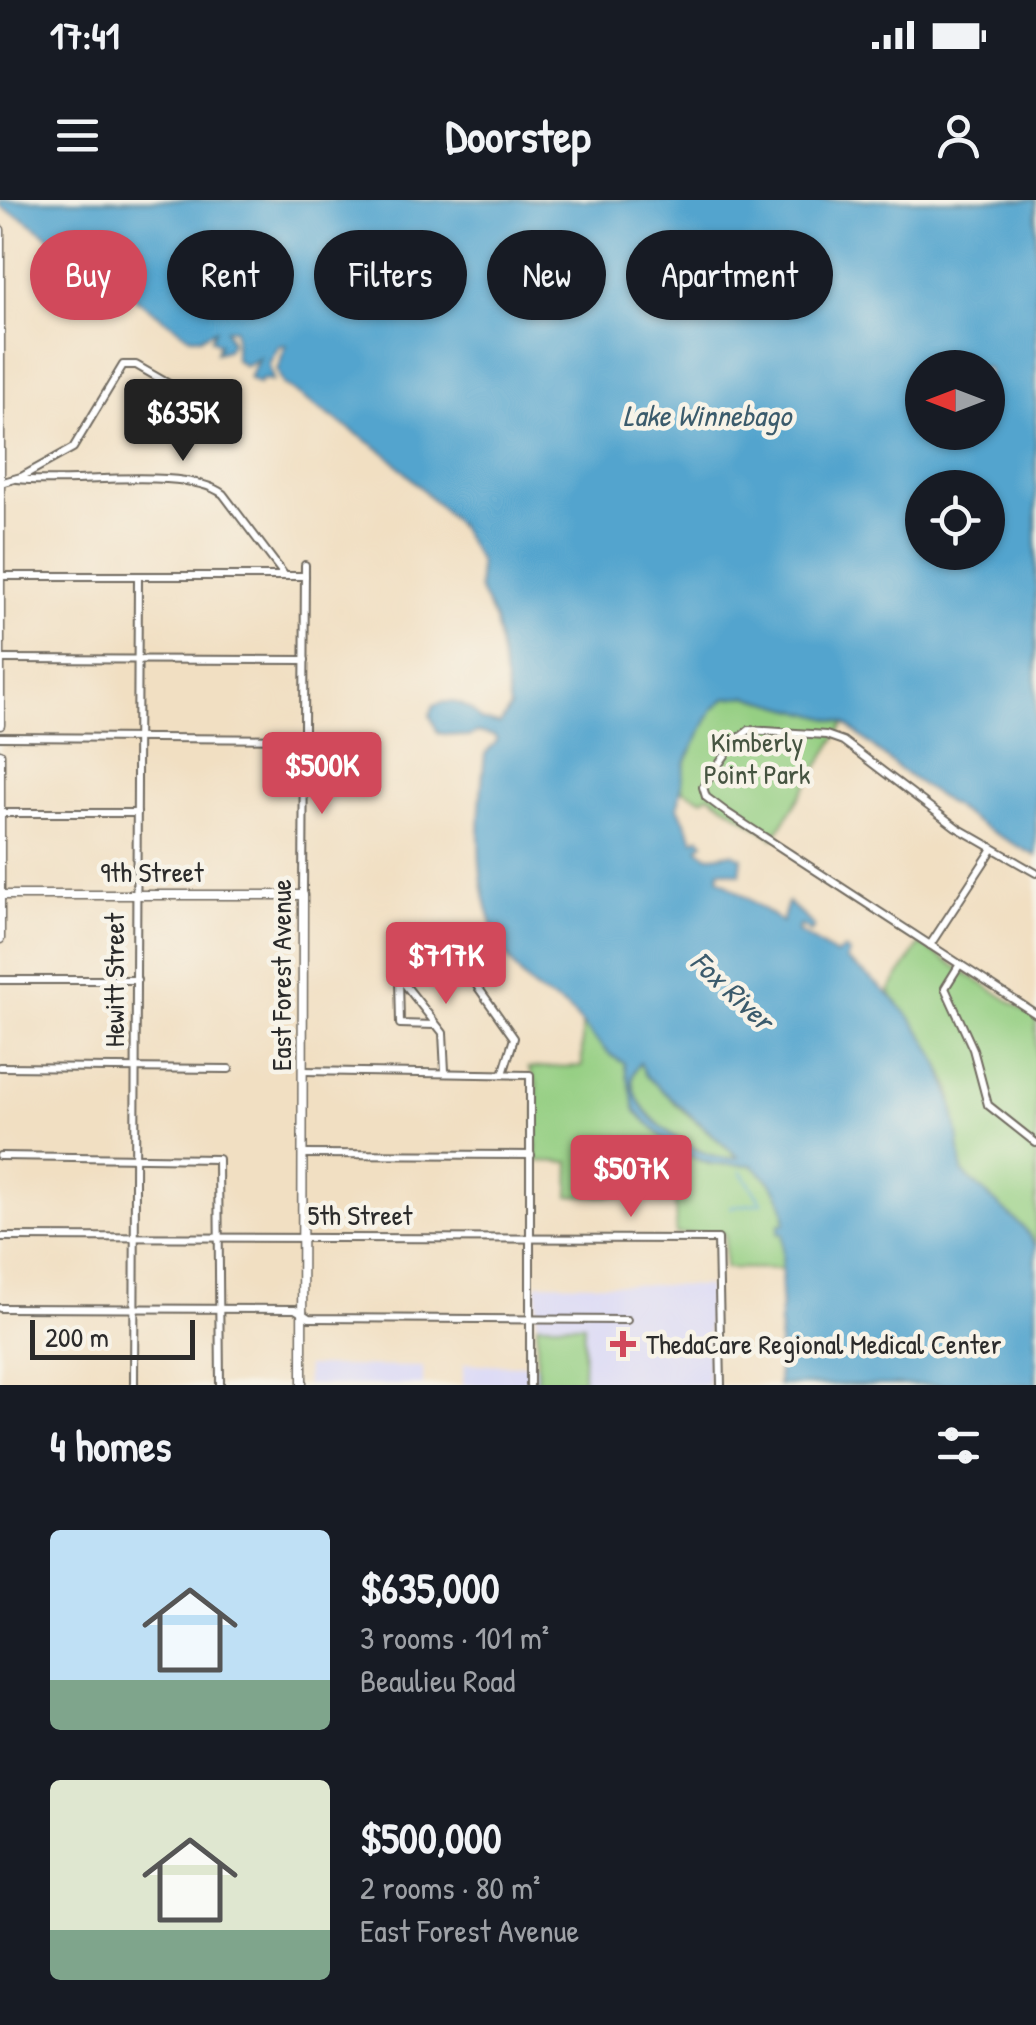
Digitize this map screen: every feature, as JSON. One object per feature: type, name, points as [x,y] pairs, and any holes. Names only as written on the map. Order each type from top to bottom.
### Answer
[{"type":"street","points":[[0,726],[1,232]]},
{"type":"street","points":[[1,483],[73,448],[123,366],[136,365],[183,392]]},
{"type":"street","points":[[17,478],[143,478],[211,486],[223,494],[286,576]]},
{"type":"street","name":"East Forest Avenue","points":[[302,1385],[305,565]]},
{"type":"street","points":[[1,576],[305,576]]},
{"type":"street","name":"Hewitt Street","points":[[134,1385],[138,576]]},
{"type":"street","points":[[0,659],[305,660]]},
{"type":"street","points":[[1036,873],[992,850],[848,744],[826,735],[749,730],[731,746],[703,791],[726,812],[1036,1014]]},
{"type":"street","points":[[0,737],[304,739]]},
{"type":"street","points":[[0,754],[0,939]]},
{"type":"street","points":[[0,813],[137,814]]},
{"type":"street","points":[[930,944],[992,850]]},
{"type":"street","name":"9th Street","points":[[0,895],[303,895]]},
{"type":"street","points":[[400,946],[400,1024],[437,1025]]},
{"type":"street","points":[[458,959],[514,1038],[504,1071]]},
{"type":"street","points":[[960,964],[945,988],[973,1050],[984,1097],[1000,1118],[1036,1143]]},
{"type":"street","points":[[399,976],[445,1041],[444,1072]]},
{"type":"street","points":[[0,980],[136,980]]},
{"type":"street","points":[[0,1068],[229,1070]]},
{"type":"street","points":[[303,1072],[504,1071],[530,1075],[530,1385]]},
{"type":"street","points":[[303,1154],[531,1155]]},
{"type":"street","points":[[0,1156],[218,1159],[220,1385]]},
{"type":"street","name":"5th Street","points":[[0,1237],[720,1240],[722,1385]]},
{"type":"street","points":[[0,1308],[296,1308],[309,1318],[627,1320]]},
{"type":"shaded area","name":"ThedaCare Regional Medical Center","points":[[537,1283],[708,1286],[708,1385],[463,1385],[463,1364],[537,1365]]},
{"type":"shaded area","points":[[307,1366],[423,1367],[423,1385],[306,1385]]},
{"type":"green space","name":"Kimberly Point Park","points":[[746,696],[845,723],[774,838],[709,795],[702,799],[682,790],[688,754],[706,717],[725,698]]},
{"type":"green space","points":[[920,944],[1036,1018],[1036,1246],[1025,1229],[962,1172],[951,1090],[940,1065],[889,991]]},
{"type":"green space","points":[[582,1025],[624,1063],[636,1111],[676,1151],[711,1165],[752,1164],[772,1184],[785,1215],[785,1225],[779,1225],[778,1233],[783,1234],[783,1269],[725,1268],[725,1234],[676,1234],[675,1196],[569,1196],[570,1162],[536,1161],[537,1084],[529,1068],[582,1066]]},
{"type":"green space","points":[[640,1063],[678,1106],[738,1157],[702,1152],[662,1127],[636,1094],[633,1078]]},
{"type":"green space","points":[[537,1324],[584,1324],[583,1381],[537,1381]]},
{"type":"water","points":[[0,200],[1036,200],[1036,856],[983,827],[900,770],[845,723],[746,696],[726,698],[713,709],[685,763],[678,807],[694,840],[700,837],[704,843],[698,847],[702,852],[714,856],[732,853],[742,858],[740,874],[720,870],[718,878],[782,922],[788,902],[814,926],[811,932],[800,925],[797,931],[836,955],[845,949],[849,953],[846,960],[897,1003],[932,1050],[953,1105],[962,1172],[1025,1229],[1036,1246],[1036,1385],[778,1385],[783,1234],[778,1233],[779,1224],[785,1224],[785,1215],[777,1191],[752,1165],[711,1164],[676,1151],[636,1111],[624,1063],[601,1046],[569,1010],[531,986],[496,936],[481,878],[479,847],[485,754],[497,741],[495,736],[477,732],[469,737],[438,733],[430,715],[434,705],[454,702],[471,710],[480,720],[500,724],[510,708],[495,621],[479,589],[479,561],[458,525],[388,455],[283,384],[277,370],[286,345],[279,346],[269,364],[273,381],[262,379],[259,384],[249,378],[259,358],[245,366],[235,359],[235,329],[226,329],[231,343],[227,350],[216,353],[219,344],[211,339],[215,330],[190,337],[147,306],[147,230],[40,230],[0,207]],"holes":[[[640,1063],[646,1076],[738,1157],[722,1158],[702,1152],[662,1127],[635,1094],[633,1078]]]},
{"type":"waterway","points":[[730,1207],[762,1203],[741,1171]]},
{"type":"place","name":"ThedaCare Regional Medical Center","points":[[623,1344]]},
{"type":"water label","name":"Lake Winnebago","points":[[707,416]]},
{"type":"water label","name":"Fox River","points":[[732,991]]}]
